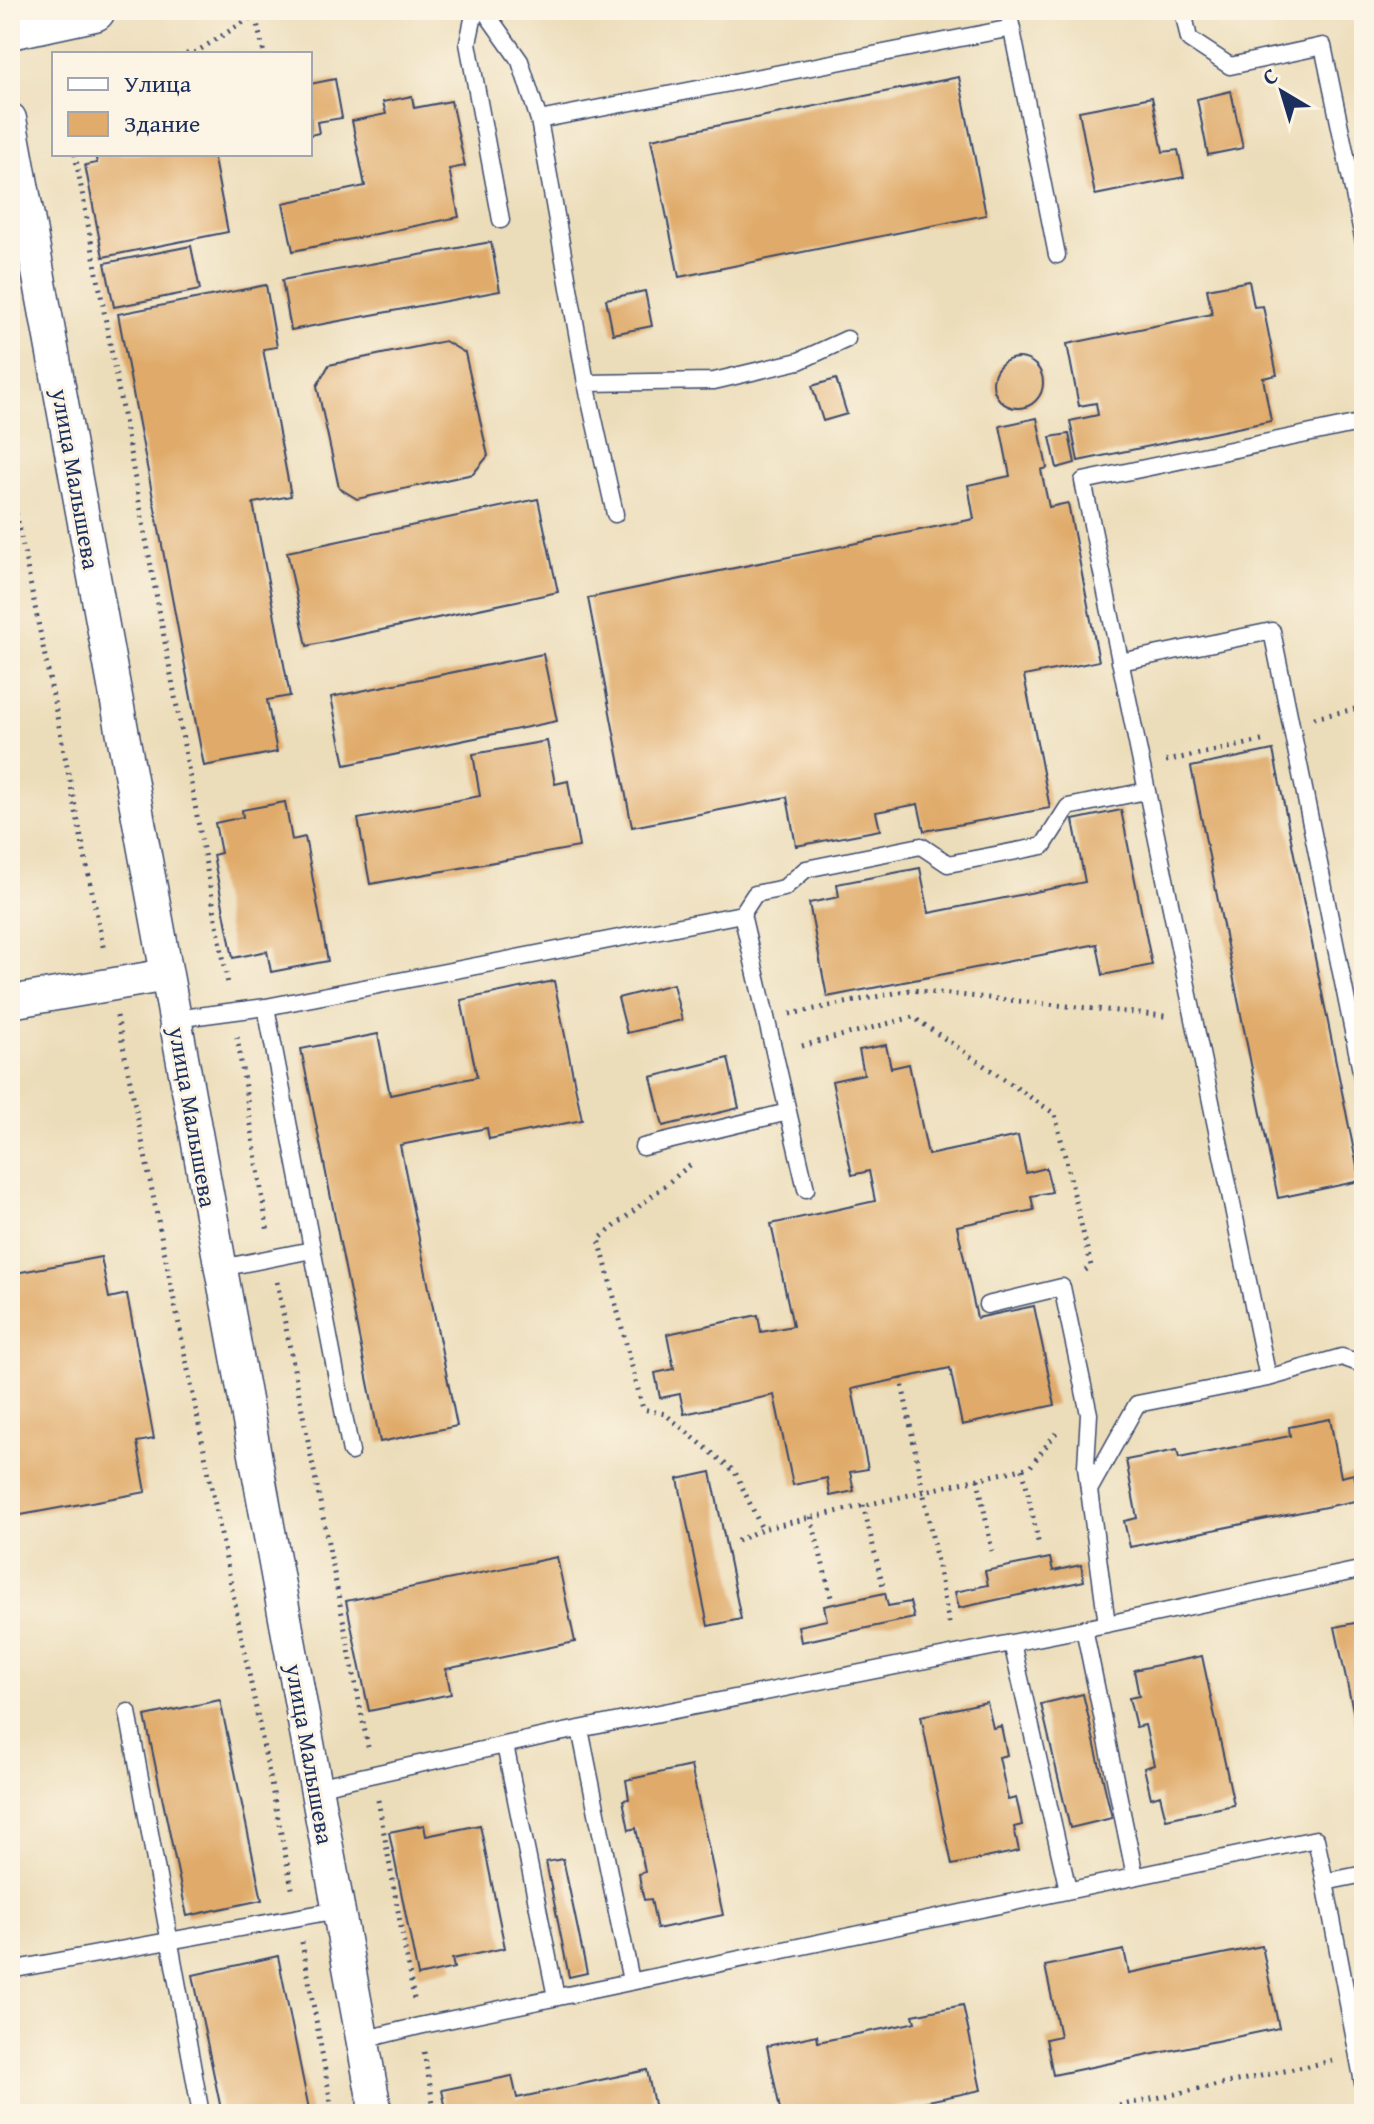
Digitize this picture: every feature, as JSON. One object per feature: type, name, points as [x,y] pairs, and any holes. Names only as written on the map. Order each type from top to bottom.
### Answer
[{"type":"street","points":[[10,28],[94,10]]},
{"type":"street","name":"улица Малышева","points":[[10,119],[376,2114]]},
{"type":"street","points":[[10,1002],[167,975]]},
{"type":"lane","points":[[475,10],[468,43],[501,220]]},
{"type":"lane","points":[[484,10],[520,61],[539,120],[586,383],[615,514]]},
{"type":"lane","points":[[1008,10],[1057,255]]},
{"type":"lane","points":[[1183,10],[1189,39],[1230,66],[1323,46],[1364,242]]},
{"type":"lane","points":[[539,120],[1012,28]]},
{"type":"lane","points":[[586,383],[714,381],[799,361],[847,339]]},
{"type":"lane","points":[[1268,1378],[1083,481],[1364,422]]},
{"type":"lane","points":[[1120,662],[1272,631],[1364,1086]]},
{"type":"lane","points":[[806,1189],[742,914],[755,894],[784,888],[806,869],[921,846],[948,864],[1043,846],[1068,807],[1146,791]]},
{"type":"lane","points":[[175,1019],[266,1007],[742,914]]},
{"type":"lane","points":[[266,1007],[351,1452]]},
{"type":"lane","points":[[643,1147],[788,1112]]},
{"type":"lane","points":[[221,1268],[312,1250]]},
{"type":"lane","points":[[987,1305],[1062,1287],[1089,1414],[1086,1466],[1107,1624]]},
{"type":"lane","points":[[1089,1490],[1137,1404],[1268,1378],[1342,1357],[1364,1365]]},
{"type":"lane","points":[[316,1787],[580,1729],[1107,1624],[1364,1569]]},
{"type":"lane","points":[[1084,1628],[1135,1876]]},
{"type":"lane","points":[[1012,1643],[1068,1890]]},
{"type":"lane","points":[[128,1712],[201,2114]]},
{"type":"lane","points":[[580,1729],[631,1981]]},
{"type":"lane","points":[[505,1745],[556,1997]]},
{"type":"lane","points":[[362,2040],[1316,1839],[1364,2088]]},
{"type":"lane","points":[[1325,1882],[1364,1874]]},
{"type":"lane","points":[[16,1969],[338,1910]]},
{"type":"path","points":[[196,52],[254,12],[279,10]]},
{"type":"path","points":[[254,12],[264,52]]},
{"type":"path","points":[[75,156],[232,1010],[272,1258],[373,1773],[435,2114]]},
{"type":"path","points":[[10,482],[298,1917],[333,2114]]},
{"type":"path","points":[[1291,723],[1364,707]]},
{"type":"path","points":[[766,1019],[910,990],[1193,1018]]},
{"type":"path","points":[[773,1054],[913,1017],[1055,1114],[1091,1266],[1062,1287]]},
{"type":"path","points":[[738,1126],[599,1239],[643,1409],[665,1414],[735,1472],[762,1529]]},
{"type":"path","points":[[901,1378],[955,1654]]},
{"type":"path","points":[[737,1541],[762,1529],[1030,1467],[1067,1419],[1089,1414]]},
{"type":"path","points":[[1023,1469],[1039,1546]]},
{"type":"path","points":[[978,1479],[992,1551]]},
{"type":"path","points":[[863,1505],[883,1586]]},
{"type":"path","points":[[811,1517],[831,1597]]},
{"type":"path","points":[[10,1906],[16,1969]]},
{"type":"path","points":[[1080,2114],[1359,2056]]},
{"type":"building","points":[[959,77],[986,215],[679,277],[651,139]]},
{"type":"building","points":[[335,79],[342,118],[317,122],[319,133],[312,135],[312,84]]},
{"type":"building","points":[[1231,91],[1243,148],[1208,155],[1197,99]]},
{"type":"building","points":[[412,96],[414,108],[451,101],[465,166],[449,169],[459,217],[293,251],[283,203],[365,186],[352,121],[386,114],[383,102]]},
{"type":"building","points":[[1152,97],[1163,152],[1178,150],[1184,177],[1095,195],[1079,111]]},
{"type":"building","points":[[95,156],[213,156],[228,232],[103,257],[85,165],[97,163]]},
{"type":"building","points":[[491,242],[500,291],[291,330],[282,280]]},
{"type":"building","points":[[191,246],[200,290],[114,307],[105,263]]},
{"type":"building","points":[[1249,281],[1254,307],[1263,306],[1277,375],[1263,378],[1271,421],[1078,461],[1070,421],[1098,415],[1096,403],[1079,406],[1067,344],[1212,314],[1207,289]]},
{"type":"building","points":[[266,285],[277,347],[263,349],[291,496],[253,503],[290,696],[267,700],[277,752],[204,766],[118,314]]},
{"type":"building","points":[[645,291],[652,326],[613,334],[606,299]]},
{"type":"building","points":[[445,341],[465,353],[488,456],[473,474],[357,499],[339,488],[317,386],[329,365]]},
{"type":"building","points":[[1018,358],[1036,365],[1043,383],[1036,401],[1018,408],[1000,401],[993,383],[1000,365]]},
{"type":"building","points":[[836,379],[847,414],[823,421],[812,386]]},
{"type":"building","points":[[1037,418],[1047,468],[1041,470],[1049,507],[1068,503],[1099,661],[1024,676],[1050,808],[924,831],[918,804],[876,812],[880,830],[796,846],[787,797],[632,827],[588,598],[974,519],[968,485],[1010,476],[1000,426]]},
{"type":"building","points":[[1069,434],[1075,463],[1057,468],[1050,437]]},
{"type":"building","points":[[538,499],[558,592],[307,646],[287,552]]},
{"type":"building","points":[[543,654],[557,721],[345,765],[331,697]]},
{"type":"building","points":[[547,741],[555,784],[568,781],[579,847],[370,884],[358,819],[480,796],[473,754]]},
{"type":"building","points":[[1273,750],[1360,1181],[1278,1198],[1191,767]]},
{"type":"building","points":[[285,802],[292,840],[305,837],[328,961],[271,972],[267,951],[233,958],[213,855],[221,853],[215,823],[243,817],[242,810]]},
{"type":"building","points":[[1121,810],[1152,965],[1103,975],[1097,944],[827,997],[809,903],[839,897],[837,884],[920,868],[929,913],[1085,882],[1073,820]]},
{"type":"building","points":[[554,981],[582,1120],[489,1139],[487,1128],[400,1145],[457,1426],[380,1442],[301,1049],[378,1034],[390,1095],[477,1077],[461,1000]]},
{"type":"building","points":[[673,984],[682,1020],[627,1033],[618,998]]},
{"type":"building","points":[[886,1045],[891,1068],[909,1064],[928,1155],[1018,1136],[1026,1173],[1046,1168],[1052,1192],[1031,1196],[1034,1210],[957,1226],[977,1318],[1034,1306],[1055,1405],[962,1425],[950,1368],[852,1389],[868,1469],[850,1472],[854,1491],[830,1496],[827,1478],[793,1485],[774,1395],[684,1414],[680,1394],[660,1398],[655,1373],[674,1369],[667,1334],[758,1315],[761,1332],[793,1326],[771,1224],[875,1201],[869,1171],[852,1175],[832,1081],[864,1074],[859,1050]]},
{"type":"building","points":[[728,1058],[739,1108],[663,1126],[651,1077]]},
{"type":"building","points":[[101,1257],[109,1298],[127,1294],[154,1439],[137,1442],[146,1492],[10,1517],[10,1274]]},
{"type":"building","points":[[1330,1419],[1341,1477],[1354,1474],[1360,1500],[1130,1547],[1124,1521],[1137,1518],[1126,1460],[1177,1450],[1179,1458],[1290,1436],[1289,1427]]},
{"type":"building","points":[[711,1472],[741,1619],[708,1626],[678,1479]]},
{"type":"building","points":[[557,1557],[575,1642],[446,1669],[451,1694],[369,1711],[346,1601]]},
{"type":"building","points":[[1050,1558],[1053,1571],[1081,1565],[1084,1581],[959,1608],[955,1592],[988,1585],[985,1571]]},
{"type":"building","points":[[885,1593],[888,1606],[910,1602],[914,1618],[801,1642],[798,1626],[827,1620],[824,1606]]},
{"type":"building","points":[[1364,1621],[1364,1757],[1363,1757],[1335,1627]]},
{"type":"building","points":[[1202,1656],[1234,1805],[1166,1819],[1160,1795],[1151,1798],[1144,1768],[1154,1765],[1145,1725],[1136,1727],[1129,1698],[1139,1696],[1134,1670]]},
{"type":"building","points":[[1083,1694],[1112,1818],[1070,1828],[1041,1704]]},
{"type":"building","points":[[220,1700],[262,1900],[187,1916],[145,1716]]},
{"type":"building","points":[[987,1702],[993,1728],[1001,1726],[1007,1755],[999,1757],[1008,1800],[1016,1798],[1022,1825],[1014,1827],[1019,1851],[952,1865],[921,1716]]},
{"type":"building","points":[[691,1766],[723,1915],[657,1929],[651,1899],[644,1900],[641,1887],[639,1874],[645,1872],[636,1828],[629,1830],[623,1800],[629,1799],[626,1780]]},
{"type":"building","points":[[424,1825],[426,1836],[480,1825],[505,1948],[452,1959],[454,1968],[418,1976],[389,1832]]},
{"type":"building","points":[[563,1859],[587,1973],[569,1977],[546,1862]]},
{"type":"building","points":[[1262,1946],[1279,2028],[1053,2075],[1046,2039],[1060,2036],[1045,1966],[1124,1950],[1129,1973]]},
{"type":"building","points":[[278,1956],[310,2114],[222,2114],[193,1975]]},
{"type":"building","points":[[963,2005],[981,2090],[866,2114],[781,2114],[767,2046],[817,2035],[818,2042],[907,2024],[915,2022],[913,2015]]},
{"type":"building","points":[[647,2070],[656,2114],[447,2114],[442,2090],[512,2076],[517,2098]]}]
